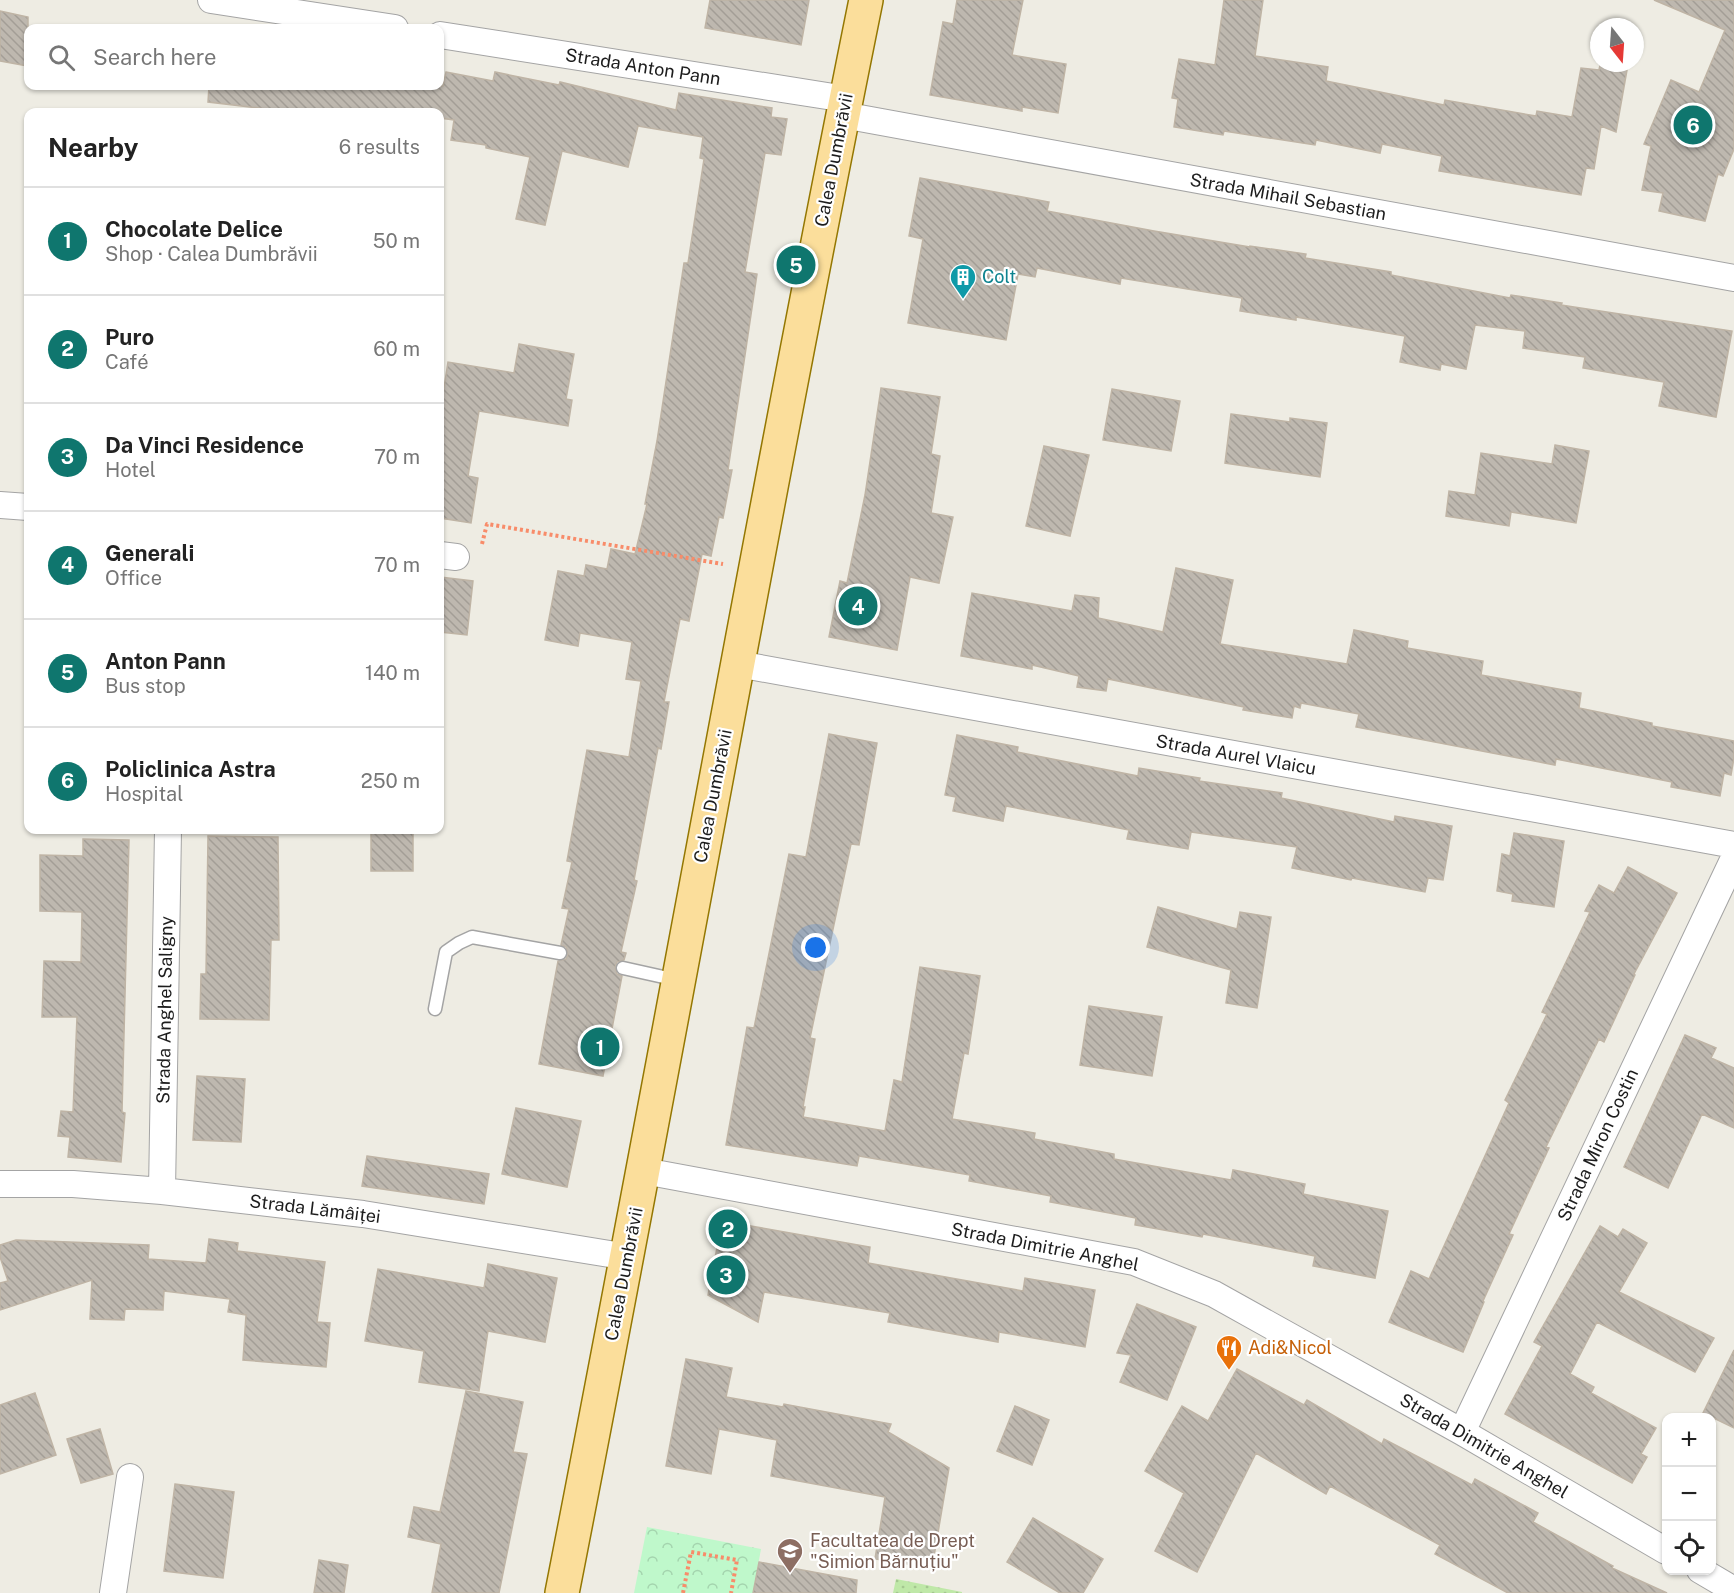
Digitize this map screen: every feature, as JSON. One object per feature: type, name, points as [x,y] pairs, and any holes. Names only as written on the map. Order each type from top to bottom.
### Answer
[{"type":"main road","name":"Calea Dumbrăvii","points":[[562,1593],[628,1257],[678,980],[866,0]]},
{"type":"street","points":[[211,0],[368,24]]},
{"type":"street","name":"Strada Anton Pann","points":[[444,36],[844,107]]},
{"type":"street","name":"Strada Mihail Sebastian","points":[[844,107],[1734,278]]},
{"type":"street","points":[[0,505],[24,507]]},
{"type":"street","name":"Strada Aurel Vlaicu","points":[[738,664],[1734,845]]},
{"type":"street","name":"Strada Anghel Saligny","points":[[162,1191],[168,834]]},
{"type":"street","name":"Strada Miron Costin","points":[[1462,1432],[1734,858]]},
{"type":"street","name":"Strada Dimitrie Anghel","points":[[644,1171],[1134,1262],[1214,1294],[1462,1432],[1662,1549]]},
{"type":"street","name":"Strada Lămâiței","points":[[0,1184],[73,1184],[162,1191],[363,1214],[628,1257]]},
{"type":"street","points":[[113,1593],[130,1476]]},
{"type":"street","points":[[1708,1575],[1734,1590]]},
{"type":"lane","points":[[435,1009],[446,952],[472,937],[560,953]]},
{"type":"lane","points":[[623,968],[678,980]]},
{"type":"path","points":[[448,556],[478,561],[487,524],[756,570]]},
{"type":"path","points":[[682,1593],[691,1552],[737,1560],[730,1593]]},
{"type":"green space","points":[[647,1527],[761,1549],[753,1593],[634,1593]]},
{"type":"green space","points":[[896,1579],[962,1592],[962,1593],[893,1593]]},
{"type":"building","points":[[710,0],[809,0],[801,45],[705,28]]},
{"type":"building","points":[[957,0],[1023,0],[1012,55],[1066,64],[1058,113],[1022,107],[1022,111],[930,95],[943,22],[953,24]]},
{"type":"building","points":[[1224,0],[1263,0],[1255,56],[1328,67],[1326,81],[1444,105],[1445,100],[1536,116],[1537,111],[1572,117],[1581,68],[1590,69],[1590,72],[1627,72],[1616,132],[1601,126],[1594,169],[1586,168],[1581,195],[1439,171],[1442,156],[1382,144],[1380,153],[1316,140],[1315,145],[1224,131],[1223,135],[1174,127],[1178,99],[1172,98],[1179,59],[1215,65]]},
{"type":"building","points":[[1654,0],[1734,0],[1734,149],[1723,176],[1718,174],[1705,221],[1659,211],[1663,193],[1642,190],[1651,146],[1644,144],[1671,80],[1699,92],[1725,30]]},
{"type":"building","points":[[0,11],[28,17],[28,24],[24,24],[24,65],[0,61]]},
{"type":"building","points":[[446,72],[493,81],[495,72],[559,85],[560,82],[676,110],[679,93],[772,108],[771,117],[787,119],[781,155],[765,153],[745,272],[757,274],[728,470],[732,470],[723,518],[719,517],[711,556],[702,554],[689,621],[680,619],[664,702],[669,702],[661,749],[658,748],[634,880],[637,881],[621,952],[626,953],[624,960],[617,962],[615,967],[617,974],[622,976],[603,1076],[539,1064],[558,961],[566,959],[568,954],[566,947],[561,945],[569,909],[562,908],[572,862],[567,861],[587,750],[629,757],[641,681],[626,679],[632,642],[580,633],[578,646],[545,640],[558,571],[584,576],[586,565],[607,569],[611,549],[635,554],[647,504],[645,504],[684,263],[688,263],[704,159],[700,158],[703,137],[638,126],[628,167],[562,151],[545,225],[516,219],[530,157],[486,148],[486,145],[451,140],[454,120],[444,119],[444,108],[257,108],[208,102],[209,90],[444,90]]},
{"type":"building","points":[[920,178],[1049,202],[1047,211],[1250,247],[1306,254],[1305,258],[1391,272],[1391,275],[1510,298],[1511,295],[1562,303],[1561,305],[1732,331],[1716,417],[1659,406],[1664,382],[1583,368],[1585,357],[1523,348],[1525,331],[1475,325],[1466,369],[1441,364],[1440,370],[1400,362],[1405,336],[1296,317],[1296,320],[1240,311],[1242,298],[1121,278],[1120,284],[1037,268],[1035,277],[1018,274],[1006,340],[908,323],[923,239],[909,236]]},
{"type":"building","points":[[519,344],[574,354],[566,399],[572,400],[568,426],[479,411],[468,476],[478,478],[471,523],[444,519],[444,388],[448,362],[514,373]]},
{"type":"building","points":[[881,388],[940,397],[931,454],[940,456],[931,513],[953,517],[939,583],[910,577],[897,650],[829,637],[840,581],[847,583],[865,495]]},
{"type":"building","points":[[1112,389],[1180,401],[1171,451],[1103,440]]},
{"type":"building","points":[[1231,414],[1290,422],[1290,418],[1327,423],[1320,477],[1225,463]]},
{"type":"building","points":[[1555,445],[1589,451],[1576,523],[1511,512],[1509,526],[1446,516],[1449,491],[1475,495],[1481,453],[1552,464]]},
{"type":"building","points":[[1044,446],[1089,455],[1070,536],[1026,526]]},
{"type":"building","points":[[1176,568],[1233,580],[1220,644],[1347,664],[1354,630],[1408,641],[1407,648],[1483,661],[1481,675],[1581,693],[1579,708],[1652,723],[1652,726],[1734,741],[1731,775],[1724,773],[1720,796],[1671,787],[1672,782],[1556,759],[1555,765],[1356,727],[1359,714],[1301,703],[1300,708],[1294,706],[1292,718],[1243,710],[1244,707],[1108,679],[1106,691],[1077,687],[1079,676],[1032,665],[1032,669],[961,656],[972,593],[1072,611],[1075,595],[1099,598],[1098,618],[1163,632]]},
{"type":"building","points":[[444,577],[473,581],[467,635],[444,632]]},
{"type":"building","points":[[829,734],[877,743],[859,845],[851,844],[810,1038],[815,1039],[803,1117],[885,1131],[894,1080],[902,1082],[920,967],[980,976],[968,1054],[964,1053],[952,1119],[1035,1133],[1034,1139],[1114,1154],[1114,1159],[1231,1180],[1233,1170],[1305,1184],[1303,1194],[1388,1211],[1375,1278],[1313,1266],[1315,1256],[1203,1234],[1202,1237],[1135,1225],[1136,1218],[1050,1202],[1051,1196],[969,1181],[970,1175],[859,1156],[857,1166],[726,1145],[747,1027],[754,1028],[789,854],[806,857]]},
{"type":"building","points":[[957,735],[1018,747],[1017,752],[1138,776],[1139,768],[1200,778],[1199,781],[1282,793],[1281,798],[1394,822],[1395,816],[1452,826],[1443,880],[1428,878],[1425,892],[1292,868],[1297,847],[1191,832],[1188,849],[1127,839],[1129,830],[1006,806],[1003,821],[953,811],[956,797],[945,795]]},
{"type":"building","points":[[1514,833],[1564,841],[1554,907],[1512,901],[1513,894],[1497,891],[1502,854],[1510,856]]},
{"type":"building","points":[[371,834],[413,834],[413,871],[371,871]]},
{"type":"building","points":[[208,836],[278,837],[279,940],[271,940],[269,1020],[200,1019],[201,974],[206,974]]},
{"type":"building","points":[[83,839],[129,840],[122,1112],[125,1113],[121,1162],[68,1157],[70,1137],[58,1136],[61,1111],[73,1112],[77,1017],[42,1017],[44,961],[81,962],[82,912],[40,911],[40,855],[83,856]]},
{"type":"building","points":[[1628,867],[1677,893],[1634,974],[1604,1042],[1599,1039],[1546,1147],[1549,1148],[1509,1234],[1513,1235],[1463,1352],[1389,1322],[1411,1271],[1429,1279],[1509,1103],[1505,1100],[1547,1014],[1542,1012],[1590,912],[1585,911],[1599,885],[1614,893]]},
{"type":"building","points":[[1158,907],[1237,929],[1240,912],[1271,917],[1257,1008],[1226,1003],[1231,970],[1147,947]]},
{"type":"building","points":[[1089,1006],[1162,1017],[1152,1076],[1080,1065]]},
{"type":"building","points":[[1685,1035],[1716,1048],[1711,1058],[1734,1068],[1734,1128],[1702,1114],[1668,1188],[1624,1167]]},
{"type":"building","points":[[197,1076],[245,1079],[241,1142],[193,1140]]},
{"type":"building","points":[[516,1108],[581,1121],[567,1187],[502,1174]]},
{"type":"building","points":[[367,1156],[489,1174],[484,1204],[362,1186]]},
{"type":"building","points":[[722,1221],[870,1247],[868,1263],[1023,1291],[1025,1278],[1095,1290],[1085,1347],[999,1332],[998,1342],[888,1322],[890,1313],[764,1292],[758,1322],[708,1295]]},
{"type":"building","points":[[1600,1226],[1618,1237],[1623,1229],[1647,1243],[1619,1292],[1714,1338],[1695,1372],[1597,1322],[1570,1374],[1594,1387],[1591,1393],[1656,1428],[1641,1454],[1647,1457],[1632,1483],[1505,1414],[1542,1346],[1534,1342]]},
{"type":"building","points":[[209,1239],[238,1243],[237,1251],[325,1262],[317,1322],[330,1323],[326,1367],[243,1360],[246,1315],[228,1312],[230,1299],[164,1291],[163,1310],[125,1309],[124,1320],[90,1319],[92,1280],[0,1310],[0,1283],[8,1281],[0,1257],[0,1245],[16,1240],[149,1245],[148,1259],[206,1263]]},
{"type":"building","points":[[488,1264],[557,1278],[545,1342],[488,1331],[479,1391],[419,1382],[424,1351],[365,1341],[378,1269],[484,1288]]},
{"type":"building","points":[[1137,1304],[1196,1327],[1167,1400],[1120,1382],[1131,1355],[1117,1353]]},
{"type":"building","points":[[1734,1350],[1734,1428],[1716,1419],[1716,1413],[1703,1413]]},
{"type":"building","points":[[686,1359],[732,1368],[726,1397],[783,1407],[784,1404],[891,1424],[888,1432],[949,1468],[932,1568],[875,1559],[885,1497],[771,1476],[777,1440],[719,1429],[711,1474],[666,1466]]},
{"type":"building","points":[[1237,1369],[1304,1405],[1307,1400],[1382,1444],[1384,1439],[1472,1485],[1475,1479],[1538,1513],[1533,1522],[1613,1566],[1612,1568],[1667,1593],[1508,1593],[1435,1554],[1440,1545],[1330,1486],[1326,1494],[1256,1453],[1197,1572],[1155,1551],[1184,1493],[1145,1471],[1182,1406],[1208,1421]]},
{"type":"building","points":[[466,1391],[523,1402],[513,1452],[527,1454],[499,1593],[432,1593],[441,1544],[408,1537],[414,1507],[440,1512]]},
{"type":"building","points":[[35,1393],[56,1455],[0,1474],[0,1405]]},
{"type":"building","points":[[1015,1406],[1049,1420],[1032,1465],[997,1451]]},
{"type":"building","points":[[100,1429],[113,1474],[81,1483],[67,1439]]},
{"type":"building","points":[[175,1484],[234,1492],[223,1578],[164,1571]]},
{"type":"building","points":[[1033,1518],[1103,1559],[1083,1593],[1060,1593],[1007,1562]]},
{"type":"building","points":[[319,1560],[348,1565],[344,1593],[314,1593]]},
{"type":"building","name":"Facultatea de Drept \"Simion Bărnuțiu\"","points":[[759,1562],[857,1580],[856,1593],[753,1593]]},
{"type":"place","name":"Policlinica Astra","points":[[1693,125]]},
{"type":"place","name":"Anton Pann","points":[[796,265]]},
{"type":"place","name":"Colt","points":[[963,300]]},
{"type":"place","name":"Generali","points":[[858,606]]},
{"type":"place","name":"Chocolate Delice","points":[[600,1047]]},
{"type":"place","name":"Puro","points":[[728,1229]]},
{"type":"place","name":"Da Vinci Residence","points":[[726,1275]]},
{"type":"place","name":"Adi&Nicol","points":[[1229,1371]]},
{"type":"place","name":"Facultatea de Drept \"Simion Bărnuțiu\"","points":[[790,1574]]}]
